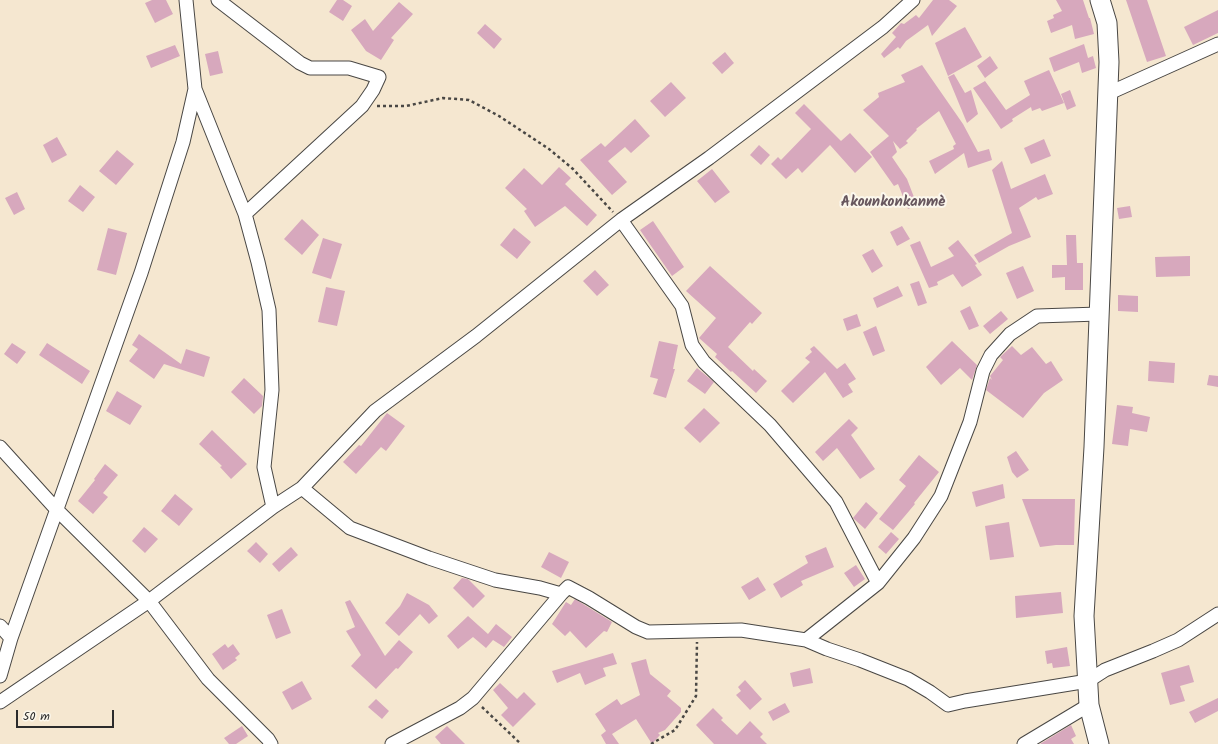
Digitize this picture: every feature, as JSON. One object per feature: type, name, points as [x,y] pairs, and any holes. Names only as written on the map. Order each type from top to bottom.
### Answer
[{"type":"street","points":[[186,0],[195,89],[244,214],[258,262],[269,310],[272,390],[264,467],[273,507]]},
{"type":"street","points":[[218,0],[305,66],[310,68],[349,68],[379,77],[373,90],[362,106],[244,214]]},
{"type":"street","points":[[0,702],[149,601],[273,507],[302,488],[375,411],[476,336],[621,220],[709,158],[883,27],[913,0]]},
{"type":"street","points":[[1099,744],[1089,705],[1084,616],[1094,447],[1109,62],[1106,24],[1100,0]]},
{"type":"street","points":[[1107,94],[1218,44]]},
{"type":"street","points":[[0,676],[11,638],[141,273],[183,142],[195,89]]},
{"type":"street","points":[[621,220],[682,306],[692,344],[704,362],[770,425],[836,502],[878,583]]},
{"type":"street","points":[[806,640],[878,583],[914,538],[941,496],[970,422],[983,371],[991,355],[1010,334],[1037,316],[1099,314]]},
{"type":"street","points":[[0,446],[57,510],[149,601],[208,679],[268,739],[271,744]]},
{"type":"street","points":[[302,488],[350,528],[429,558],[495,580],[540,588],[561,594]]},
{"type":"street","points":[[392,744],[444,718],[473,698],[568,587],[636,627],[648,632],[741,630],[806,640],[908,679],[930,692],[948,706],[965,701],[1088,681],[1105,670],[1178,640],[1218,614]]},
{"type":"street","points":[[0,626],[11,638]]},
{"type":"street","points":[[1024,744],[1089,705]]},
{"type":"path","points":[[362,106],[406,106],[443,98],[469,100],[499,116],[549,149],[573,169],[621,220]]},
{"type":"path","points":[[651,744],[675,730],[696,696],[697,631]]},
{"type":"path","points":[[473,698],[520,744]]},
{"type":"building","points":[[152,0],[166,0],[173,14],[155,23],[145,3]]},
{"type":"building","points":[[337,0],[343,0],[352,6],[343,21],[329,12]]},
{"type":"building","points":[[933,0],[949,0],[957,6],[932,36],[928,25],[906,41],[900,49],[898,47],[884,58],[881,54],[896,37],[892,33],[901,23],[904,24],[916,15],[919,18]]},
{"type":"building","points":[[1056,0],[1083,0],[1094,34],[1075,39],[1072,25],[1051,33],[1047,21],[1054,18],[1053,15],[1062,11]]},
{"type":"building","points":[[1126,0],[1147,0],[1166,56],[1147,62]]},
{"type":"building","points":[[399,2],[413,14],[391,38],[394,40],[381,60],[366,51],[351,30],[365,19],[373,31]]},
{"type":"building","points":[[1218,10],[1218,33],[1193,45],[1184,27]]},
{"type":"building","points":[[485,24],[502,39],[494,49],[477,33]]},
{"type":"building","points":[[965,27],[982,57],[948,76],[935,43]]},
{"type":"building","points":[[1084,44],[1088,58],[1093,56],[1096,68],[1082,73],[1079,62],[1054,72],[1049,58]]},
{"type":"building","points":[[175,45],[180,56],[151,68],[146,56]]},
{"type":"building","points":[[218,51],[223,73],[210,76],[205,54]]},
{"type":"building","points":[[725,52],[734,63],[722,74],[712,63]]},
{"type":"building","points":[[990,56],[998,68],[985,78],[977,66]]},
{"type":"building","points":[[922,65],[963,124],[978,152],[989,149],[992,160],[968,168],[964,153],[935,174],[929,161],[954,149],[953,146],[956,144],[939,111],[916,129],[917,130],[906,141],[908,143],[900,149],[893,141],[897,152],[892,157],[907,179],[917,205],[908,209],[898,184],[894,186],[870,152],[889,136],[863,110],[879,97],[878,93],[905,82],[901,75]]},
{"type":"building","points":[[1049,70],[1064,103],[1042,111],[1040,108],[1032,111],[1031,107],[1012,119],[1013,121],[1001,129],[973,88],[985,81],[1006,110],[1030,95],[1024,81]]},
{"type":"building","points":[[954,74],[965,93],[971,90],[978,114],[967,123],[948,77]]},
{"type":"building","points":[[671,82],[686,98],[665,117],[650,101]]},
{"type":"building","points":[[1070,90],[1076,106],[1067,110],[1061,94]]},
{"type":"building","points":[[804,104],[841,141],[850,133],[872,157],[855,173],[830,145],[802,173],[798,168],[786,179],[771,164],[778,157],[781,160],[811,129],[795,113]]},
{"type":"building","points":[[635,119],[650,136],[631,153],[625,147],[608,161],[627,182],[612,195],[580,160],[601,143],[605,147]]},
{"type":"building","points":[[57,137],[67,155],[52,163],[43,145]]},
{"type":"building","points":[[1044,139],[1051,156],[1031,164],[1024,148]]},
{"type":"building","points":[[759,145],[770,155],[761,165],[750,155]]},
{"type":"building","points":[[117,150],[134,164],[116,185],[99,171]]},
{"type":"building","points":[[1002,161],[1011,189],[1045,174],[1053,194],[1038,200],[1036,197],[1019,208],[1031,237],[1009,246],[979,263],[974,255],[1012,233],[992,170]]},
{"type":"building","points":[[559,167],[571,178],[565,184],[597,215],[587,226],[565,206],[535,227],[524,211],[527,209],[505,188],[524,168],[542,185]]},
{"type":"building","points":[[712,169],[730,192],[715,203],[697,181]]},
{"type":"building","points":[[80,185],[95,197],[83,212],[68,201]]},
{"type":"building","points":[[17,192],[25,209],[14,215],[5,198]]},
{"type":"building","points":[[1130,206],[1132,217],[1119,219],[1117,208]]},
{"type":"building","points":[[302,219],[319,235],[302,255],[284,239]]},
{"type":"building","points":[[653,221],[684,267],[672,276],[640,230]]},
{"type":"building","points":[[902,226],[910,239],[897,246],[890,232]]},
{"type":"building","points":[[108,228],[127,233],[116,275],[97,270]]},
{"type":"building","points":[[514,228],[531,242],[517,259],[500,245]]},
{"type":"building","points":[[1066,235],[1076,235],[1077,263],[1083,263],[1083,290],[1065,290],[1065,277],[1052,278],[1052,265],[1067,265]]},
{"type":"building","points":[[323,238],[342,244],[331,279],[312,273]]},
{"type":"building","points":[[958,240],[977,264],[975,265],[982,275],[962,287],[953,274],[937,282],[938,285],[929,288],[910,245],[920,241],[931,267],[954,256],[948,248]]},
{"type":"building","points":[[873,249],[883,266],[872,273],[862,255]]},
{"type":"building","points":[[1190,256],[1190,276],[1156,277],[1155,257]]},
{"type":"building","points":[[710,266],[762,313],[752,324],[750,322],[728,347],[753,371],[754,369],[767,381],[756,393],[715,357],[717,354],[699,338],[716,318],[686,291]]},
{"type":"building","points":[[1023,266],[1034,291],[1017,299],[1006,273]]},
{"type":"building","points":[[595,270],[609,285],[597,296],[583,281]]},
{"type":"building","points":[[919,281],[927,303],[918,306],[910,284]]},
{"type":"building","points":[[898,286],[903,296],[877,308],[873,298]]},
{"type":"building","points":[[326,287],[345,291],[337,326],[318,322]]},
{"type":"building","points":[[1118,295],[1138,296],[1138,312],[1118,311]]},
{"type":"building","points":[[970,306],[979,326],[969,330],[960,311]]},
{"type":"building","points":[[1001,311],[1008,319],[990,334],[983,326]]},
{"type":"building","points":[[857,314],[861,326],[847,331],[843,319]]},
{"type":"building","points":[[876,326],[885,351],[873,356],[863,332]]},
{"type":"building","points":[[139,334],[181,364],[186,349],[210,357],[204,377],[164,364],[154,379],[129,361],[138,349],[132,345]]},
{"type":"building","points":[[659,341],[678,345],[673,369],[675,369],[666,398],[653,394],[658,379],[650,377]]},
{"type":"building","points":[[952,341],[977,365],[972,380],[960,368],[941,385],[926,367]]},
{"type":"building","points":[[12,343],[26,352],[17,364],[4,354]]},
{"type":"building","points":[[47,343],[90,371],[82,384],[39,355]]},
{"type":"building","points":[[814,346],[837,369],[845,363],[856,379],[848,384],[853,392],[843,398],[825,372],[793,403],[781,391],[810,362],[805,358],[812,352],[810,349]]},
{"type":"building","points":[[1012,346],[1021,355],[1032,347],[1046,364],[1051,361],[1063,380],[1044,393],[1023,418],[986,390],[990,378],[992,380],[990,376],[1003,360],[1000,357]]},
{"type":"building","points":[[1149,361],[1175,363],[1174,383],[1148,381]]},
{"type":"building","points":[[697,368],[714,382],[705,394],[687,381]]},
{"type":"building","points":[[1209,375],[1218,376],[1218,387],[1207,385]]},
{"type":"building","points":[[244,378],[263,396],[262,406],[254,414],[231,392]]},
{"type":"building","points":[[117,391],[142,406],[130,425],[106,411]]},
{"type":"building","points":[[1117,405],[1133,407],[1132,413],[1150,417],[1147,432],[1130,429],[1128,446],[1112,444]]},
{"type":"building","points":[[704,408],[720,423],[700,443],[684,428]]},
{"type":"building","points":[[387,413],[405,426],[386,451],[381,447],[356,474],[343,462],[359,445],[361,446]]},
{"type":"building","points":[[849,419],[858,428],[851,435],[875,469],[860,479],[837,448],[823,461],[815,452]]},
{"type":"building","points":[[212,430],[247,464],[231,479],[220,467],[222,466],[199,444]]},
{"type":"building","points":[[1016,451],[1029,470],[1017,478],[1012,472],[1007,457]]},
{"type":"building","points":[[919,455],[939,472],[893,530],[879,519],[906,486],[899,480]]},
{"type":"building","points":[[105,464],[118,475],[103,493],[108,497],[93,514],[78,501],[95,480],[94,479]]},
{"type":"building","points":[[1003,484],[1005,498],[976,507],[972,492]]},
{"type":"building","points":[[175,494],[193,509],[179,526],[161,511]]},
{"type":"building","points":[[1022,499],[1075,499],[1074,545],[1040,547]]},
{"type":"building","points":[[866,502],[878,513],[865,529],[853,518]]},
{"type":"building","points":[[1009,522],[1014,557],[990,560],[985,526]]},
{"type":"building","points":[[144,527],[158,539],[145,553],[132,541]]},
{"type":"building","points":[[891,532],[899,539],[886,554],[878,547]]},
{"type":"building","points":[[256,542],[268,554],[260,563],[247,551]]},
{"type":"building","points":[[291,547],[298,555],[279,572],[272,564]]},
{"type":"building","points":[[826,547],[834,567],[801,581],[803,585],[781,598],[773,584],[808,563],[805,556]]},
{"type":"building","points":[[549,552],[569,562],[561,578],[541,567]]},
{"type":"building","points":[[856,565],[865,579],[854,587],[844,573]]},
{"type":"building","points":[[758,577],[766,590],[749,600],[741,587]]},
{"type":"building","points":[[462,578],[468,579],[485,596],[473,608],[453,588]]},
{"type":"building","points":[[1061,592],[1063,613],[1016,618],[1015,596]]},
{"type":"building","points":[[407,593],[429,605],[438,616],[429,624],[420,614],[399,636],[385,623],[400,606]]},
{"type":"building","points":[[575,599],[612,622],[607,632],[604,631],[586,648],[570,631],[565,636],[552,624],[566,602],[571,605]]},
{"type":"building","points":[[350,600],[385,656],[399,640],[413,652],[398,669],[396,668],[376,689],[351,666],[361,655],[346,631],[355,627],[345,602]]},
{"type":"building","points":[[282,609],[291,633],[276,639],[267,615]]},
{"type":"building","points":[[468,616],[488,634],[496,624],[512,637],[504,647],[493,640],[486,648],[473,637],[458,649],[447,636]]},
{"type":"building","points":[[225,644],[228,648],[233,644],[240,654],[235,658],[237,660],[223,670],[212,654]]},
{"type":"building","points":[[1067,647],[1070,666],[1053,668],[1052,663],[1047,664],[1045,651]]},
{"type":"building","points":[[613,653],[617,664],[603,668],[606,676],[585,685],[580,673],[557,683],[552,671]]},
{"type":"building","points":[[646,659],[650,674],[671,691],[667,696],[681,708],[681,712],[665,730],[658,733],[660,735],[652,744],[636,719],[612,734],[619,744],[606,744],[601,735],[606,731],[595,714],[617,699],[621,705],[640,695],[631,663]]},
{"type":"building","points":[[1189,665],[1194,682],[1180,686],[1185,701],[1170,705],[1161,673]]},
{"type":"building","points":[[810,668],[813,683],[793,687],[790,673]]},
{"type":"building","points":[[745,680],[762,699],[750,710],[736,695],[741,691],[738,687]]},
{"type":"building","points":[[302,681],[312,699],[292,710],[282,692]]},
{"type":"building","points":[[500,683],[517,699],[524,692],[536,704],[513,727],[501,715],[508,708],[493,690]]},
{"type":"building","points":[[1218,698],[1218,711],[1195,723],[1189,712]]},
{"type":"building","points":[[376,699],[389,711],[382,719],[368,707]]},
{"type":"building","points":[[785,703],[790,712],[773,721],[768,712]]},
{"type":"building","points":[[713,708],[723,718],[721,720],[737,735],[750,721],[763,734],[760,737],[767,744],[714,744],[696,725]]},
{"type":"building","points":[[1071,725],[1076,736],[1071,739],[1074,744],[1040,744]]},
{"type":"building","points":[[242,726],[248,736],[236,744],[229,744],[224,738]]},
{"type":"building","points":[[447,726],[465,744],[441,744],[435,737]]},
{"type":"district","name":"Akounkonkanmè","points":[[893,203]]}]
